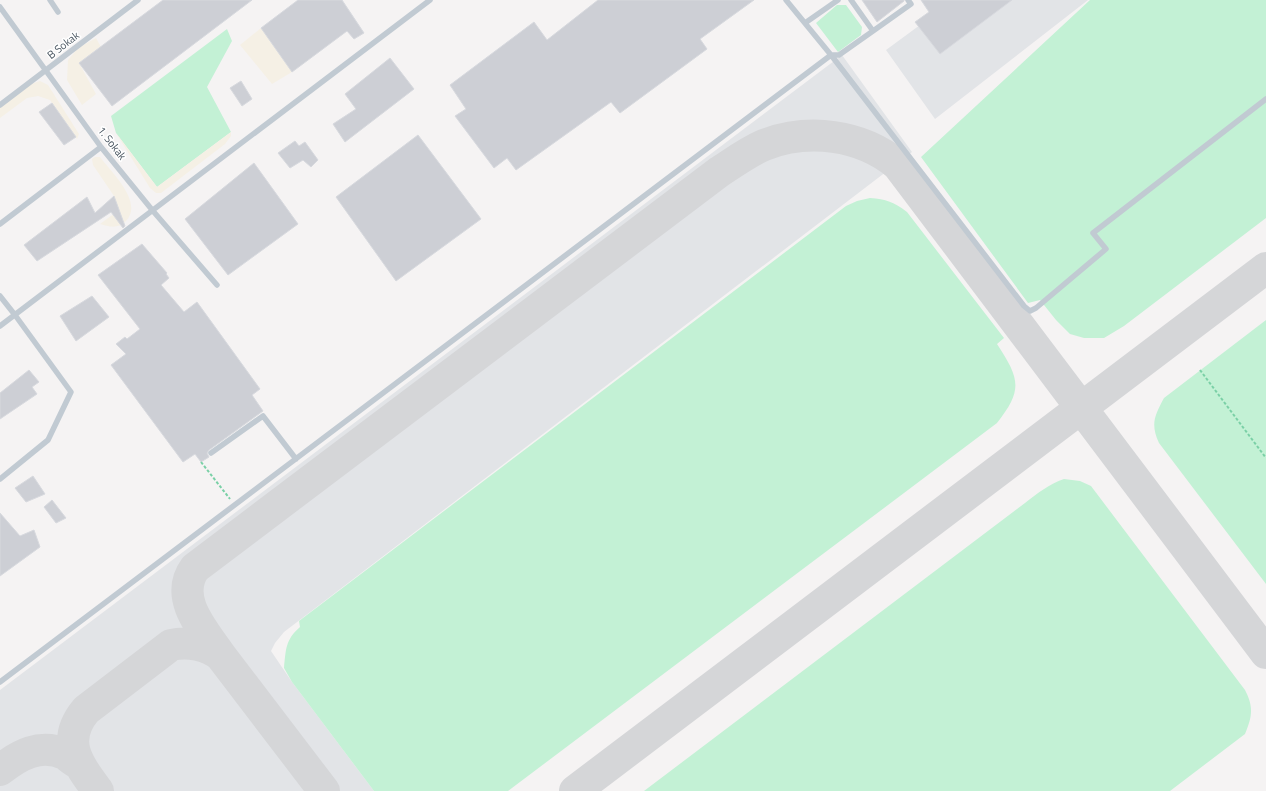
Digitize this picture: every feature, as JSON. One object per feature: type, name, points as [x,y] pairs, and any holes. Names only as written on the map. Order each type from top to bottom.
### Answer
[{"type":"lane","points":[[50,0],[58,12]]},
{"type":"lane","name":"B Sokak","points":[[0,105],[138,0]]},
{"type":"lane","points":[[0,326],[430,0]]},
{"type":"lane","points":[[786,0],[1024,306],[1030,310],[1036,308],[1106,249],[1093,233],[1266,99]]},
{"type":"lane","points":[[805,24],[838,0]]},
{"type":"lane","points":[[851,0],[873,31]]},
{"type":"lane","points":[[0,682],[831,56],[839,55],[912,4],[908,0]]},
{"type":"lane","name":"1. Sokak","points":[[0,7],[47,70],[101,147],[217,285]]},
{"type":"lane","points":[[0,224],[101,147]]},
{"type":"lane","points":[[0,296],[16,315],[71,392],[48,440],[0,479]]},
{"type":"lane","points":[[211,453],[264,416],[296,459]]},
{"type":"path","points":[[1200,370],[1266,458]]},
{"type":"path","points":[[201,462],[235,505]]},
{"type":"shaded area","points":[[954,0],[1088,0],[935,119],[886,50]]},
{"type":"shaded area","points":[[842,55],[912,152],[284,632],[275,643],[271,651],[292,682],[374,791],[0,791],[0,690]]},
{"type":"green space","points":[[1090,0],[1266,0],[1266,218],[1124,326],[1104,338],[1084,338],[1070,334],[1056,320],[1040,300],[1028,303],[921,157]]},
{"type":"green space","points":[[837,5],[846,5],[862,27],[861,35],[838,52],[816,23]]},
{"type":"green space","points":[[227,29],[232,41],[207,87],[231,132],[157,187],[116,133],[111,116]]},
{"type":"green space","points":[[870,198],[890,202],[907,212],[1004,338],[997,344],[1010,366],[1015,384],[1011,402],[997,423],[508,791],[374,791],[292,682],[284,668],[287,646],[291,636],[300,627],[299,621],[846,206],[857,201]]},
{"type":"green space","points":[[1266,320],[1266,584],[1159,443],[1154,425],[1156,415],[1164,398]]},
{"type":"green space","points":[[1064,479],[1080,481],[1091,486],[1248,696],[1251,712],[1245,734],[1170,791],[644,791],[1034,496],[1048,486]]},
{"type":"sand","points":[[261,28],[292,72],[272,84],[240,45]]},
{"type":"sand","points":[[96,38],[101,47],[79,63],[96,94],[82,105],[67,80],[68,60],[78,48]]},
{"type":"sand","points":[[40,81],[48,85],[79,134],[77,139],[50,100],[38,96],[27,98],[0,118],[0,107],[31,84]]},
{"type":"sand","points":[[231,132],[231,136],[225,144],[161,193],[156,193],[150,188],[116,133],[157,187]]},
{"type":"sand","points":[[95,157],[100,157],[118,179],[129,196],[131,213],[123,224],[111,226],[100,224],[119,210],[114,200],[114,196],[93,165],[92,159]]},
{"type":"building","points":[[163,0],[252,0],[112,106],[79,63]]},
{"type":"building","points":[[298,0],[342,0],[364,33],[354,39],[347,31],[292,72],[261,28]]},
{"type":"building","points":[[598,0],[754,0],[700,39],[707,49],[620,113],[611,102],[516,170],[507,158],[494,168],[455,116],[466,109],[450,85],[534,22],[547,40]]},
{"type":"building","points":[[862,0],[904,0],[904,1],[877,22]]},
{"type":"building","points":[[921,0],[1012,0],[940,54],[915,22],[929,12]]},
{"type":"building","points":[[390,58],[414,89],[345,142],[333,124],[356,109],[345,94]]},
{"type":"building","points":[[241,81],[252,99],[242,106],[230,88]]},
{"type":"building","points":[[52,103],[76,137],[64,145],[39,112]]},
{"type":"building","points":[[418,135],[481,219],[396,281],[336,197]]},
{"type":"building","points":[[295,141],[299,146],[305,142],[318,160],[311,167],[303,160],[290,168],[278,153]]},
{"type":"building","points":[[254,163],[298,224],[228,275],[185,219]]},
{"type":"building","points":[[114,196],[125,226],[123,228],[111,212],[37,261],[24,245],[87,197],[95,213]]},
{"type":"building","points":[[142,244],[167,273],[166,274],[169,278],[161,285],[184,312],[197,302],[260,389],[252,395],[263,411],[209,450],[207,453],[209,457],[201,462],[195,454],[183,462],[111,365],[126,354],[116,344],[125,337],[127,339],[140,329],[98,275]]},
{"type":"building","points":[[92,296],[109,317],[76,341],[60,316]]},
{"type":"building","points":[[29,370],[39,382],[32,387],[37,394],[0,419],[0,393]]},
{"type":"building","points":[[33,476],[45,494],[26,502],[15,488]]},
{"type":"building","points":[[52,500],[66,518],[56,523],[44,507]]},
{"type":"building","points":[[0,513],[20,536],[34,530],[40,547],[0,576]]},
{"type":"taxiway","points":[[221,656],[193,614],[189,602],[187,591],[189,579],[195,568],[719,172],[746,154],[764,145],[798,137],[816,136],[834,137],[868,146],[898,165],[1266,653]]},
{"type":"taxiway","points":[[575,791],[1266,268]]},
{"type":"taxiway","points":[[98,791],[84,771],[75,752],[73,742],[74,732],[78,721],[86,710],[171,645],[184,643],[210,649],[221,656],[324,791]]},
{"type":"taxiway","points":[[0,770],[22,755],[38,750],[56,751],[65,754],[78,763]]}]
